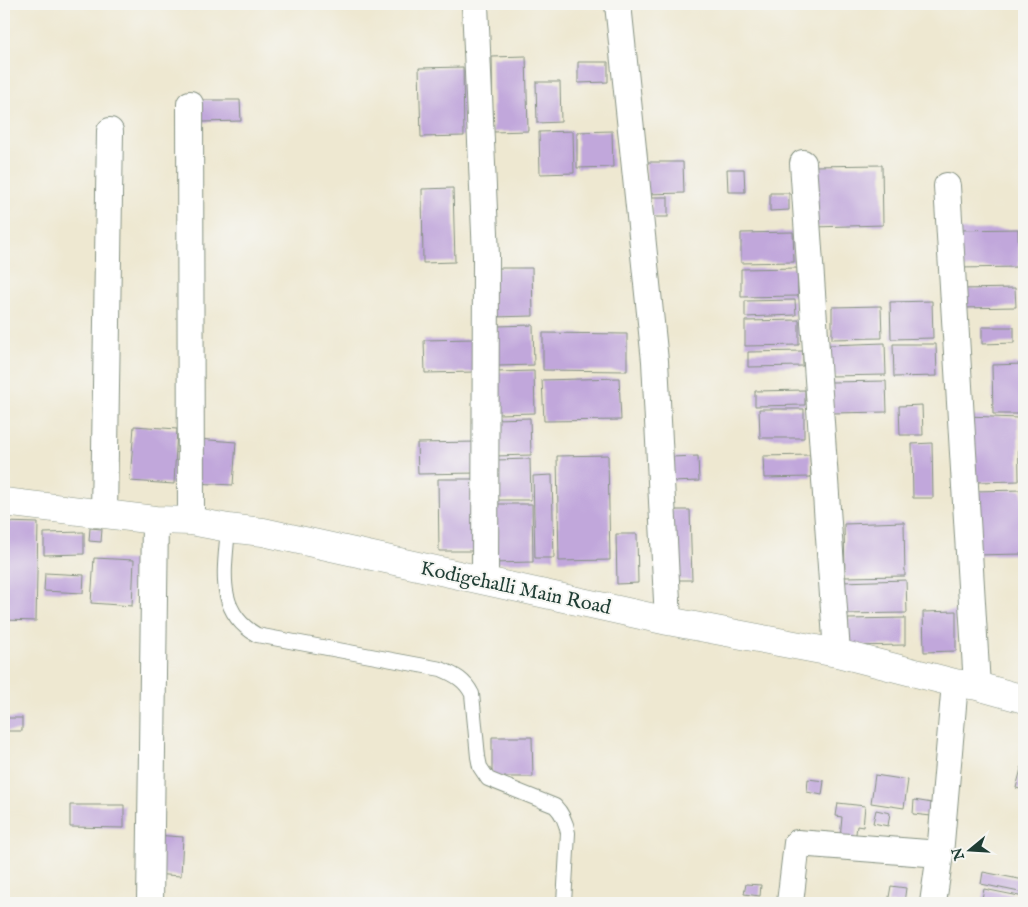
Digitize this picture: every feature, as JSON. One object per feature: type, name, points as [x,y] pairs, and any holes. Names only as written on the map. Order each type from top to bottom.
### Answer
[{"type":"street","points":[[475,4],[486,256],[486,580]]},
{"type":"street","points":[[618,4],[655,361],[668,620]]},
{"type":"street","points":[[190,104],[191,521]]},
{"type":"street","points":[[104,514],[110,131]]},
{"type":"street","points":[[803,163],[837,652]]},
{"type":"street","points":[[933,903],[966,684],[947,186]]},
{"type":"street","name":"Kodigehalli Main Road","points":[[4,502],[155,520],[191,521],[263,532],[668,620],[837,652],[1024,700]]},
{"type":"street","points":[[150,903],[155,520]]},
{"type":"street","points":[[790,903],[797,842],[940,854]]},
{"type":"lane","points":[[228,528],[225,573],[227,601],[234,616],[245,628],[257,635],[441,669],[461,679],[467,685],[472,694],[478,757],[483,773],[488,779],[555,806],[561,812],[566,822],[568,833],[564,903]]},
{"type":"building","points":[[526,56],[528,131],[493,132],[492,57]]},
{"type":"building","points":[[578,62],[608,62],[608,82],[578,83]]},
{"type":"building","points":[[463,67],[464,136],[421,137],[419,68]]},
{"type":"building","points":[[536,82],[560,82],[561,122],[537,123]]},
{"type":"building","points":[[201,100],[240,100],[241,121],[202,122]]},
{"type":"building","points":[[573,131],[574,173],[540,174],[539,132]]},
{"type":"building","points":[[612,131],[613,167],[577,168],[577,132]]},
{"type":"building","points":[[646,162],[683,162],[684,193],[647,194]]},
{"type":"building","points":[[882,165],[883,225],[814,227],[812,166]]},
{"type":"building","points":[[727,169],[744,169],[745,192],[728,192]]},
{"type":"building","points":[[453,188],[455,262],[423,263],[422,189]]},
{"type":"building","points":[[770,193],[789,193],[789,210],[770,211]]},
{"type":"building","points":[[652,197],[668,197],[668,217],[652,217]]},
{"type":"building","points":[[1018,229],[1019,267],[959,268],[958,230]]},
{"type":"building","points":[[793,232],[794,262],[741,263],[741,233]]},
{"type":"building","points":[[492,268],[532,268],[533,316],[493,317]]},
{"type":"building","points":[[797,268],[798,296],[741,297],[741,269]]},
{"type":"building","points":[[1015,288],[1016,307],[962,308],[961,289]]},
{"type":"building","points":[[795,300],[796,315],[745,317],[745,301]]},
{"type":"building","points":[[932,301],[933,338],[891,339],[890,302]]},
{"type":"building","points":[[881,306],[882,338],[832,339],[832,307]]},
{"type":"building","points":[[799,320],[799,345],[745,346],[745,321]]},
{"type":"building","points":[[533,325],[534,365],[498,366],[497,326]]},
{"type":"building","points":[[982,327],[1014,327],[1014,343],[982,344]]},
{"type":"building","points":[[543,333],[627,334],[627,371],[543,370]]},
{"type":"building","points":[[474,339],[475,372],[425,373],[424,340]]},
{"type":"building","points":[[885,343],[886,375],[830,376],[829,345]]},
{"type":"building","points":[[893,344],[936,344],[937,376],[894,377]]},
{"type":"building","points":[[803,351],[803,366],[748,367],[748,352]]},
{"type":"building","points":[[1022,364],[1023,414],[993,414],[992,365]]},
{"type":"building","points":[[534,371],[535,413],[498,414],[497,372]]},
{"type":"building","points":[[619,378],[621,420],[544,421],[542,380]]},
{"type":"building","points":[[886,381],[887,412],[832,413],[831,382]]},
{"type":"building","points":[[805,390],[805,405],[755,406],[755,391]]},
{"type":"building","points":[[922,405],[923,435],[900,435],[899,406]]},
{"type":"building","points":[[759,409],[804,409],[804,438],[760,438]]},
{"type":"building","points":[[967,416],[1018,418],[1019,481],[977,482]]},
{"type":"building","points":[[530,418],[531,455],[495,456],[495,419]]},
{"type":"building","points":[[134,426],[177,429],[174,484],[130,481]]},
{"type":"building","points":[[197,439],[236,442],[233,485],[194,483]]},
{"type":"building","points":[[477,442],[477,473],[418,474],[417,443]]},
{"type":"building","points":[[932,443],[933,498],[913,498],[912,444]]},
{"type":"building","points":[[608,455],[610,560],[559,561],[557,456]]},
{"type":"building","points":[[810,455],[811,477],[764,478],[763,456]]},
{"type":"building","points":[[698,456],[699,481],[671,482],[670,457]]},
{"type":"building","points":[[530,459],[531,500],[497,500],[496,460]]},
{"type":"building","points":[[552,475],[554,558],[535,558],[533,476]]},
{"type":"building","points":[[438,479],[479,479],[481,551],[439,551]]},
{"type":"building","points":[[1022,490],[1023,554],[975,555],[974,491]]},
{"type":"building","points":[[490,504],[532,504],[533,562],[491,563]]},
{"type":"building","points":[[670,510],[690,510],[692,580],[672,580]]},
{"type":"building","points":[[4,522],[38,523],[36,621],[4,620]]},
{"type":"building","points":[[904,522],[905,576],[845,577],[844,524]]},
{"type":"building","points":[[90,528],[102,529],[101,542],[89,541]]},
{"type":"building","points":[[84,532],[84,554],[44,555],[44,533]]},
{"type":"building","points":[[616,534],[637,534],[638,583],[617,584]]},
{"type":"building","points":[[94,558],[134,560],[132,606],[91,603]]},
{"type":"building","points":[[45,573],[84,575],[83,593],[44,591]]},
{"type":"building","points":[[906,580],[907,613],[842,614],[842,582]]},
{"type":"building","points":[[956,611],[956,651],[924,652],[923,612]]},
{"type":"building","points":[[905,618],[905,645],[849,646],[848,619]]},
{"type":"building","points":[[4,718],[22,718],[22,731],[4,731]]},
{"type":"building","points":[[492,737],[532,737],[533,777],[492,777]]},
{"type":"building","points":[[1022,765],[1024,766],[1024,790],[1016,788]]},
{"type":"building","points":[[875,775],[908,780],[904,808],[871,803]]},
{"type":"building","points":[[808,779],[824,781],[822,795],[807,792]]},
{"type":"building","points":[[914,800],[932,803],[931,816],[913,814]]},
{"type":"building","points":[[838,803],[865,806],[863,827],[857,826],[855,841],[840,839],[842,817],[836,816]]},
{"type":"building","points":[[70,805],[124,805],[124,828],[70,827]]},
{"type":"building","points":[[876,810],[890,813],[888,826],[873,823]]},
{"type":"building","points":[[154,835],[183,837],[181,876],[152,874]]},
{"type":"building","points":[[983,872],[1024,880],[1024,893],[981,884]]},
{"type":"building","points":[[746,884],[761,885],[760,896],[744,894]]},
{"type":"building","points":[[891,886],[906,888],[904,903],[888,903]]},
{"type":"building","points":[[984,889],[1024,897],[1024,903],[981,903]]}]
